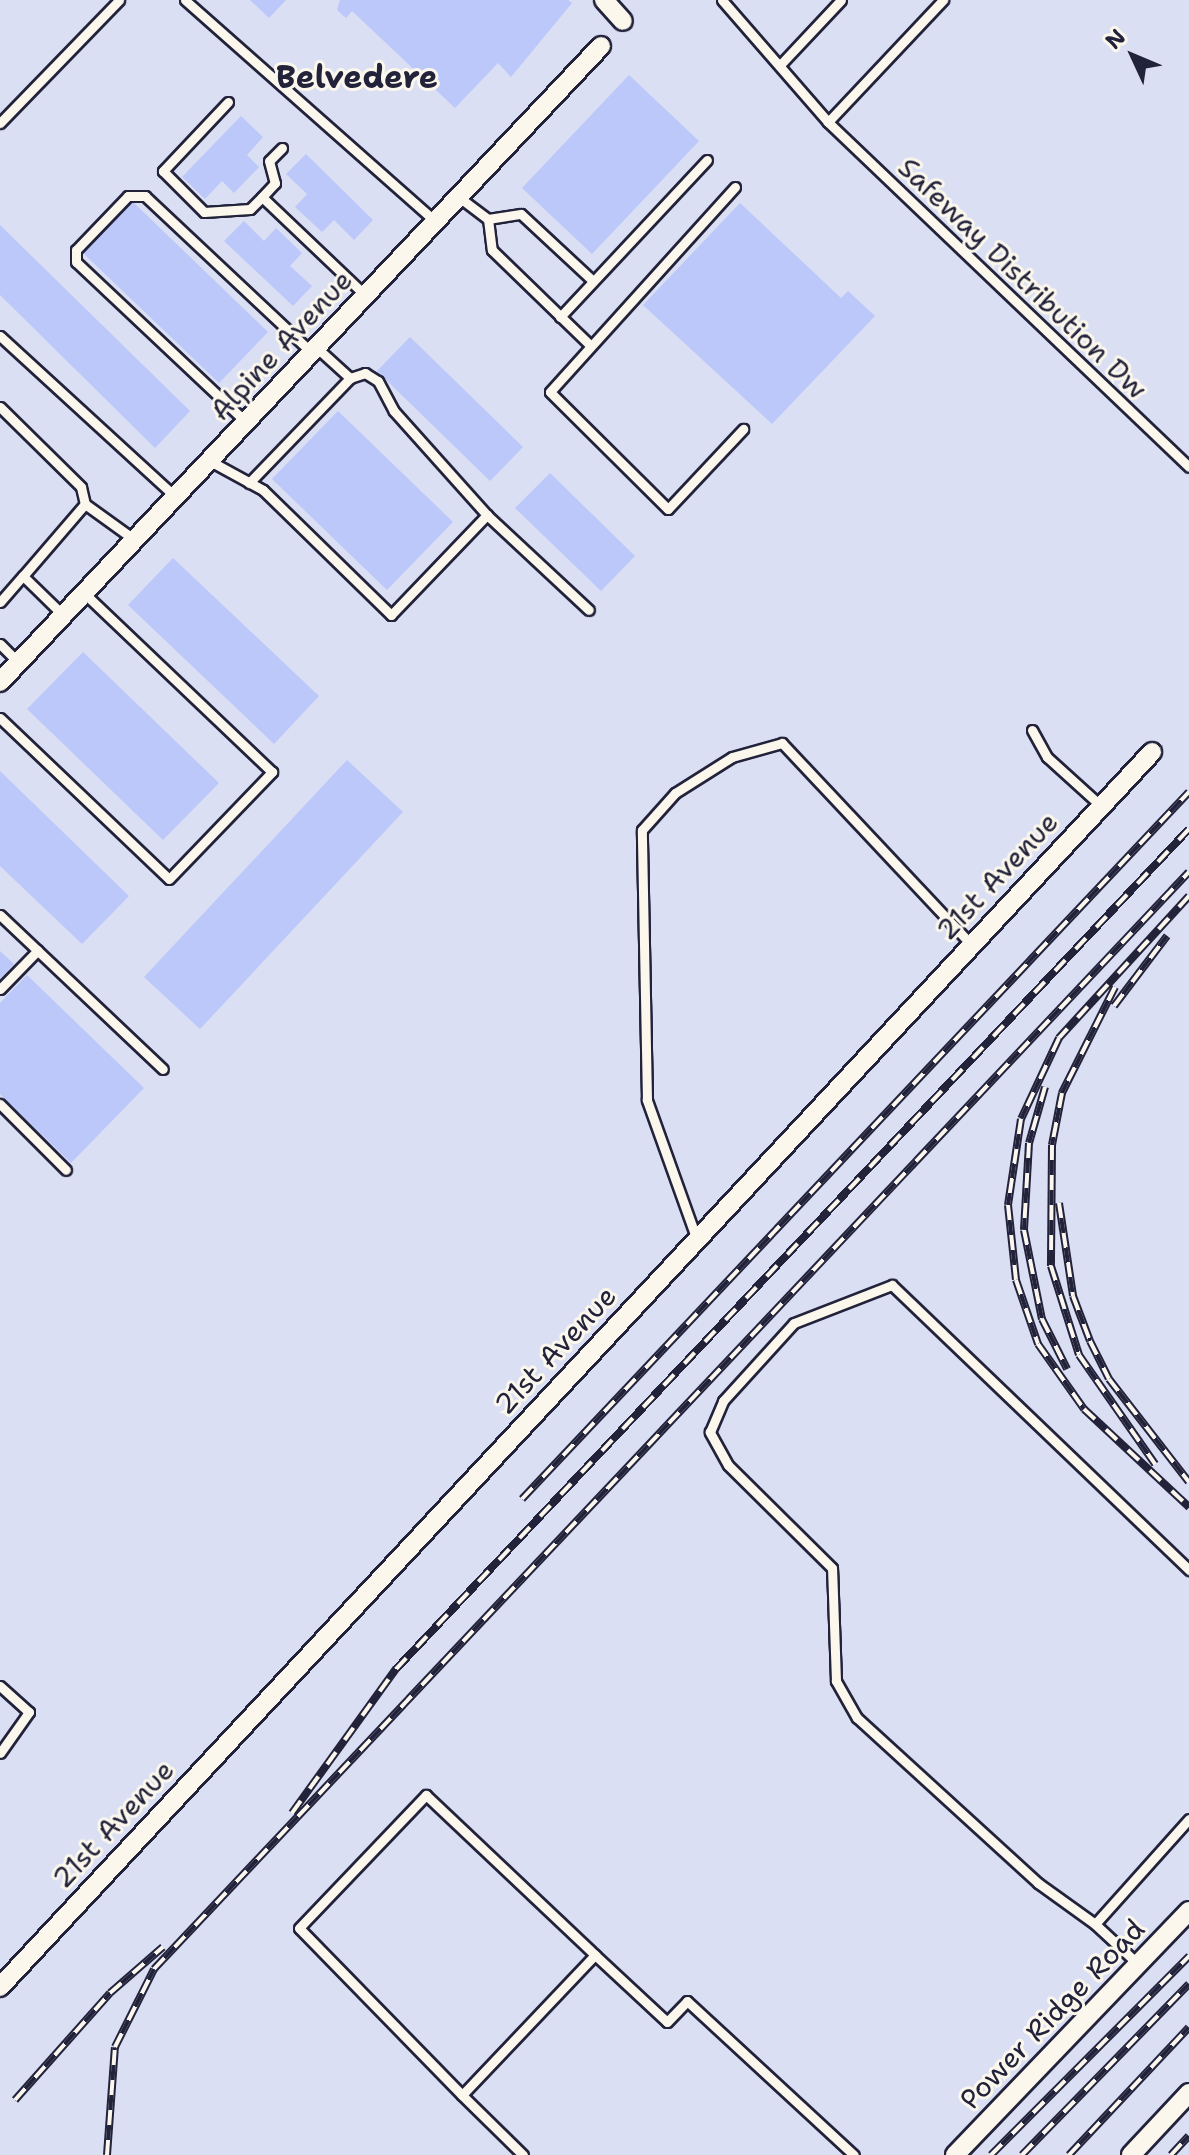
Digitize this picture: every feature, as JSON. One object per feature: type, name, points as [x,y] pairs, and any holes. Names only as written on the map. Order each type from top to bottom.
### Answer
[{"type":"street","points":[[604,0],[623,21]]},
{"type":"street","name":"Alpine Avenue","points":[[0,682],[601,46]]},
{"type":"street","name":"21st Avenue","points":[[0,1987],[1152,752]]},
{"type":"street","name":"Power Ridge Road","points":[[955,2155],[1189,1911]]},
{"type":"street","points":[[1131,2155],[1189,2093]]},
{"type":"lane","points":[[0,123],[119,0]]},
{"type":"lane","points":[[185,0],[436,222]]},
{"type":"lane","name":"Safeway Distribution Dw","points":[[722,0],[828,122],[1189,467]]},
{"type":"lane","points":[[780,65],[841,0]]},
{"type":"lane","points":[[828,122],[943,0]]},
{"type":"lane","points":[[228,102],[163,171],[204,212],[250,209],[275,183],[269,161],[282,148]]},
{"type":"lane","points":[[560,317],[707,160]]},
{"type":"lane","points":[[735,187],[550,392],[668,509],[743,429]]},
{"type":"lane","points":[[246,422],[76,262],[76,250],[128,196],[145,196],[314,350],[350,378]]},
{"type":"lane","points":[[262,197],[366,296]]},
{"type":"lane","points":[[460,198],[488,219],[521,214],[593,281]]},
{"type":"lane","points":[[488,219],[492,250],[590,345]]},
{"type":"lane","points":[[0,336],[176,497]]},
{"type":"lane","points":[[249,483],[350,378],[365,373],[378,381],[394,411],[487,515],[589,610]]},
{"type":"lane","points":[[0,407],[81,487],[85,504],[135,540]]},
{"type":"lane","points":[[210,461],[249,483],[391,615],[487,515]]},
{"type":"lane","points":[[0,602],[85,504]]},
{"type":"lane","points":[[23,576],[63,615]]},
{"type":"lane","points":[[0,718],[169,879],[272,772],[84,593]]},
{"type":"lane","points":[[0,644],[19,663]]},
{"type":"lane","points":[[1032,730],[1047,757],[1101,806]]},
{"type":"lane","points":[[697,1240],[647,1100],[642,830],[675,793],[732,757],[782,743],[972,945]]},
{"type":"lane","points":[[0,915],[163,1069]]},
{"type":"lane","points":[[0,989],[38,950]]},
{"type":"lane","points":[[0,1104],[66,1170]]},
{"type":"lane","points":[[1138,1964],[1095,1924],[1038,1883],[857,1718],[836,1681],[832,1568],[728,1465],[710,1432],[723,1401],[794,1323],[892,1285],[1189,1570]]},
{"type":"lane","points":[[0,1686],[29,1712],[0,1753]]},
{"type":"lane","points":[[523,2155],[299,1928],[426,1795],[667,2022],[687,2001],[854,2155]]},
{"type":"lane","points":[[1095,1924],[1189,1819]]},
{"type":"lane","points":[[462,2095],[595,1955]]},
{"type":"shaded area","points":[[0,0],[1189,0],[1189,2155],[0,2155]]},
{"type":"building","points":[[250,0],[286,0],[269,18]]},
{"type":"building","points":[[340,0],[568,0],[572,3],[511,77],[498,63],[455,108],[352,11],[346,18],[337,10]]},
{"type":"building","points":[[629,75],[699,141],[592,254],[522,188]]},
{"type":"building","points":[[241,116],[263,137],[247,155],[259,167],[234,193],[222,181],[205,199],[182,177]]},
{"type":"building","points":[[306,154],[373,220],[354,240],[334,220],[322,232],[295,207],[307,194],[286,174]]},
{"type":"building","points":[[132,201],[268,332],[219,383],[83,253]]},
{"type":"building","points":[[740,203],[841,298],[848,291],[875,316],[772,424],[643,305]]},
{"type":"building","points":[[244,221],[264,241],[276,228],[302,253],[290,266],[312,286],[293,306],[224,241]]},
{"type":"building","points":[[0,225],[190,411],[155,448],[0,295]]},
{"type":"building","points":[[410,337],[523,447],[490,481],[377,371]]},
{"type":"building","points":[[338,411],[453,522],[387,590],[272,479]]},
{"type":"building","points":[[550,473],[635,556],[601,591],[515,508]]},
{"type":"building","points":[[173,558],[319,696],[274,744],[128,605]]},
{"type":"building","points":[[83,652],[219,783],[163,840],[27,709]]},
{"type":"building","points":[[347,760],[403,812],[200,1029],[144,977]]},
{"type":"building","points":[[0,771],[129,896],[82,944],[0,866]]},
{"type":"building","points":[[0,951],[14,964],[0,979]]},
{"type":"building","points":[[27,975],[144,1088],[71,1163],[0,1094],[0,1003]]},
{"type":"railway","points":[[522,1499],[1189,792]]},
{"type":"railway","points":[[292,1813],[396,1669],[1189,829]]},
{"type":"railway","points":[[107,2155],[115,2047],[154,1969],[1189,872]]},
{"type":"railway","points":[[1189,896],[1059,1038],[1021,1119],[1008,1205],[1016,1280],[1038,1344],[1084,1409],[1189,1507]]},
{"type":"railway","points":[[1114,1006],[1167,936]]},
{"type":"railway","points":[[1115,987],[1062,1093],[1052,1145],[1051,1266],[1079,1355],[1155,1464]]},
{"type":"railway","points":[[1045,1087],[1029,1143],[1024,1230],[1042,1319],[1067,1369]]},
{"type":"railway","points":[[1059,1203],[1073,1296],[1090,1341],[1109,1379],[1189,1482]]},
{"type":"railway","points":[[15,2100],[110,1993],[163,1947]]},
{"type":"railway","points":[[991,2155],[1189,1956]]},
{"type":"railway","points":[[1022,2155],[1189,1984]]},
{"type":"railway","points":[[1069,2155],[1189,2027]]},
{"type":"railway","points":[[1171,2155],[1189,2136]]},
{"type":"district","name":"Belvedere","points":[[357,77]]}]
